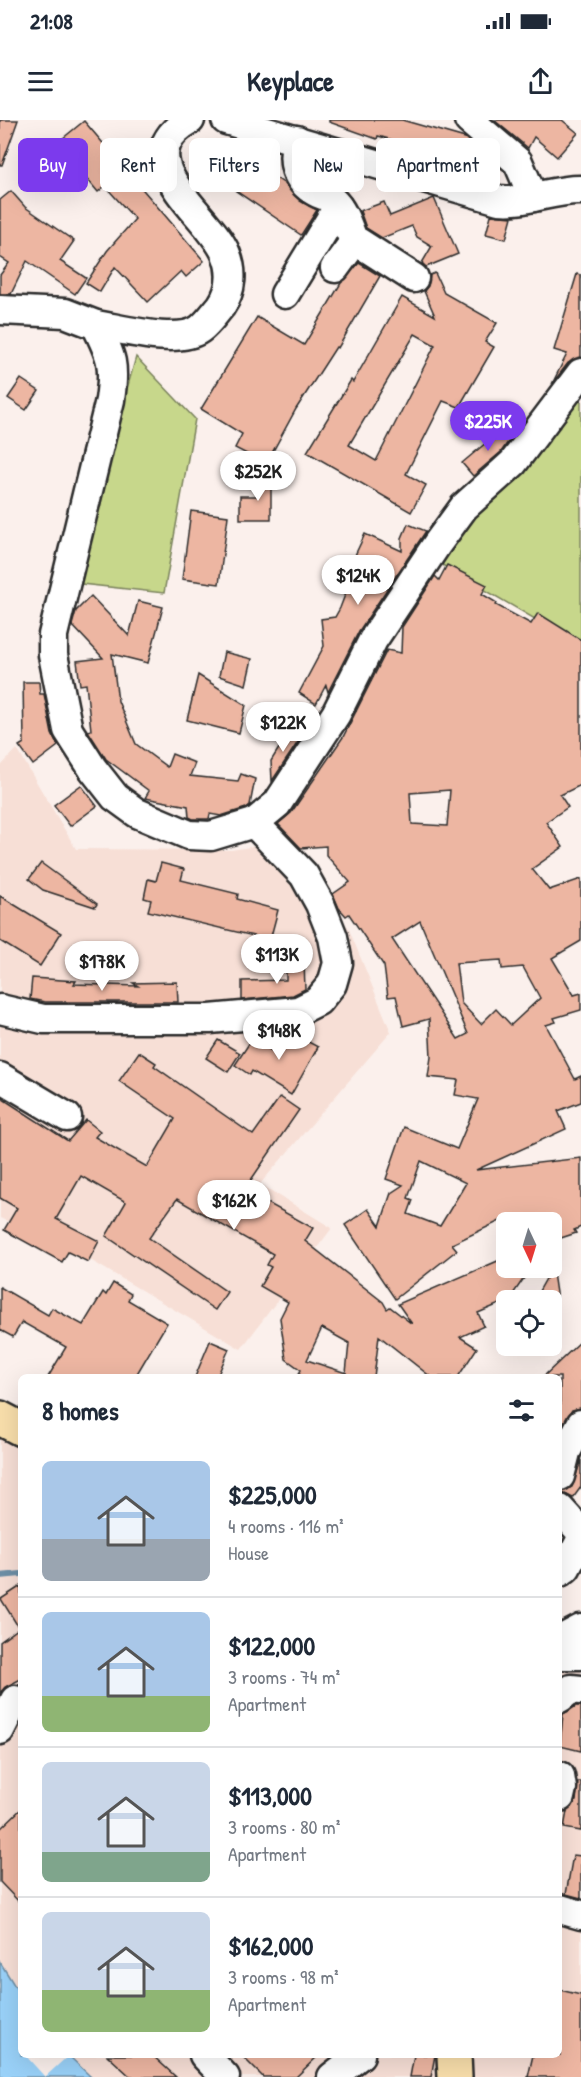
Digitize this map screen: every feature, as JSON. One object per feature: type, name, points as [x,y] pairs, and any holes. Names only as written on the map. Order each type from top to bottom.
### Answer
[{"type":"highway","points":[[0,1418],[18,1427]]},
{"type":"highway","points":[[454,2058],[455,2077]]},
{"type":"street","points":[[0,310],[64,313],[96,325],[154,334],[185,335],[198,331],[224,302],[232,269],[225,251],[187,204],[171,178],[165,163],[166,144],[175,128],[190,120]]},
{"type":"street","points":[[226,120],[292,139]]},
{"type":"street","points":[[469,120],[518,162],[533,197]]},
{"type":"street","points":[[364,160],[499,200],[516,202],[556,190],[581,190]]},
{"type":"street","points":[[318,192],[330,198],[339,207],[354,242]]},
{"type":"street","points":[[285,294],[339,207]]},
{"type":"street","points":[[335,268],[354,242]]},
{"type":"street","points":[[354,242],[358,242],[414,278]]},
{"type":"street","points":[[96,325],[108,348],[114,370],[110,400],[53,635],[53,655],[68,730],[93,769],[115,796],[137,813],[189,835],[211,836],[254,823],[277,804],[336,714],[373,640],[444,534],[464,507],[513,463],[581,373]]},
{"type":"street","points":[[0,1009],[43,1019],[210,1019],[298,1011],[318,1001],[332,984],[338,963],[333,937],[320,904],[304,875],[254,823]]},
{"type":"street","points":[[0,1077],[67,1117]]},
{"type":"street","points":[[562,1468],[566,1452],[581,1424]]},
{"type":"street","points":[[562,1511],[581,1532]]},
{"type":"street","points":[[562,1571],[566,1568],[581,1540]]},
{"type":"street","points":[[562,1639],[581,1629]]},
{"type":"street","points":[[562,1655],[581,1655]]},
{"type":"street","points":[[562,1696],[571,1689],[581,1690]]},
{"type":"street","points":[[0,1730],[12,1703]]},
{"type":"street","points":[[562,1910],[581,1916]]},
{"type":"street","points":[[207,2058],[225,2077]]},
{"type":"street","points":[[332,2077],[356,2058]]},
{"type":"shaded area","points":[[17,749],[76,849],[231,850],[275,843],[348,927],[391,1032],[260,1184],[332,1228],[241,1349],[80,1254],[0,1218],[0,767]]},
{"type":"shaded area","points":[[0,1404],[18,1413],[18,1991],[0,1962]]},
{"type":"shaded area","points":[[581,1646],[581,2077],[91,2077],[71,2058],[562,2058],[562,1654]]},
{"type":"green space","points":[[136,357],[195,419],[164,593],[72,583]]},
{"type":"green space","points":[[581,376],[581,646],[439,563]]},
{"type":"water","points":[[0,1962],[18,1991],[18,2058],[71,2058],[91,2077],[0,2077]]},
{"type":"pier","points":[[28,2058],[66,2058],[45,2077]]},
{"type":"building","points":[[0,120],[18,120],[2,165],[0,165]]},
{"type":"building","points":[[329,120],[402,120],[465,138],[385,138],[378,136],[376,139],[329,122]]},
{"type":"building","points":[[494,120],[562,120],[578,133],[557,157],[534,137],[528,148]]},
{"type":"building","points":[[84,121],[100,140],[100,190],[98,192],[88,180],[88,138],[63,138]]},
{"type":"building","points":[[280,181],[285,184],[300,201],[317,210],[301,235],[237,192],[280,192]]},
{"type":"building","points":[[11,191],[25,207],[74,241],[60,261],[86,278],[75,294],[27,261],[11,294],[0,294],[0,275],[9,263],[0,257],[0,200]]},
{"type":"building","points":[[110,192],[145,192],[204,261],[186,277],[181,271],[148,302],[115,267],[100,292],[86,283],[107,251],[135,219]]},
{"type":"building","points":[[434,198],[458,254],[426,267],[422,263],[432,246],[417,237],[412,226],[382,238],[366,228],[360,211],[384,202],[390,216]]},
{"type":"building","points":[[491,215],[512,217],[506,239],[486,234]]},
{"type":"building","points":[[359,263],[380,276],[338,348],[336,347],[296,409],[266,464],[235,448],[242,434],[201,409],[257,317],[304,345],[341,283]]},
{"type":"building","points":[[435,273],[444,293],[497,323],[485,342],[494,347],[459,407],[443,401],[406,474],[426,485],[411,512],[307,452],[351,380],[353,382],[402,297],[435,316],[424,291],[428,286],[430,275]],"holes":[[[415,334],[435,345],[376,461],[349,445]]]},
{"type":"building","points":[[577,274],[581,275],[581,357],[568,363],[552,384],[567,354],[554,350]]},
{"type":"building","points":[[21,379],[39,391],[26,410],[8,398]]},
{"type":"building","points":[[506,426],[513,435],[501,452],[473,476],[462,463]]},
{"type":"building","points":[[271,462],[271,519],[240,519],[240,496],[257,496]]},
{"type":"building","points":[[191,511],[228,516],[219,584],[182,579]]},
{"type":"building","points":[[408,524],[426,531],[359,631],[328,692],[326,685],[316,704],[299,693],[324,646],[321,619],[335,617],[340,608],[356,566],[353,564],[356,553],[365,534],[402,551],[402,538]]},
{"type":"building","points":[[447,565],[487,585],[482,594],[497,603],[496,605],[531,624],[538,613],[581,640],[581,785],[560,795],[568,807],[546,822],[563,847],[532,869],[549,890],[581,879],[581,941],[552,958],[574,995],[581,993],[581,1010],[554,1018],[556,1022],[546,1025],[575,1079],[581,1076],[581,1102],[558,1111],[566,1129],[476,1170],[581,1158],[581,1227],[574,1230],[576,1233],[562,1238],[562,1212],[496,1212],[496,1223],[452,1244],[457,1250],[395,1299],[345,1225],[368,1209],[380,1226],[391,1193],[403,1185],[386,1179],[404,1127],[457,1149],[478,1099],[455,1095],[458,1080],[428,1077],[431,1057],[429,1019],[403,1026],[396,996],[388,997],[384,966],[349,914],[346,916],[339,908],[333,894],[350,882],[326,855],[326,846],[301,848],[278,824],[291,813],[343,737],[387,650],[401,653],[402,627],[435,576],[439,580]],"holes":[[[450,790],[447,826],[412,824],[410,793]],[[420,921],[468,1034],[458,1039],[392,939]],[[501,960],[502,969],[523,967],[540,998],[511,1025],[496,1009],[481,1024],[461,1003],[456,963]],[[421,1161],[466,1183],[440,1226],[408,1214],[413,1200],[408,1198]]]},
{"type":"building","points":[[91,596],[129,636],[138,601],[163,607],[148,663],[112,654],[118,701],[136,744],[167,767],[172,754],[195,763],[190,776],[238,781],[241,774],[255,779],[250,805],[246,808],[221,816],[210,814],[209,819],[193,819],[189,817],[188,806],[145,798],[149,791],[106,759],[88,731],[91,730],[86,684],[80,685],[77,661],[103,658],[72,625],[76,611]]},
{"type":"building","points":[[224,652],[252,659],[246,685],[219,676]]},
{"type":"building","points":[[198,675],[246,705],[239,733],[187,720]]},
{"type":"building","points":[[23,682],[39,682],[40,694],[44,694],[52,734],[58,746],[33,765],[19,746],[24,743]]},
{"type":"building","points":[[289,732],[300,739],[272,781],[271,761]]},
{"type":"building","points":[[81,785],[97,806],[70,826],[54,805]]},
{"type":"building","points":[[41,863],[97,904],[95,907],[43,890],[29,879]]},
{"type":"building","points":[[161,863],[184,869],[181,880],[238,894],[237,899],[278,910],[270,940],[148,911],[151,900],[144,898],[148,879],[156,881]]},
{"type":"building","points":[[0,896],[61,933],[40,966],[0,941]]},
{"type":"building","points":[[286,963],[304,963],[305,989],[293,995],[242,1000],[242,981],[286,980]]},
{"type":"building","points":[[32,978],[76,981],[74,984],[138,986],[133,983],[177,982],[178,1002],[45,1002],[30,999]]},
{"type":"building","points":[[284,1029],[318,1047],[291,1095],[252,1071],[250,1075],[235,1065],[252,1039],[272,1051]]},
{"type":"building","points":[[218,1040],[240,1053],[228,1072],[206,1058]]},
{"type":"building","points":[[139,1052],[156,1063],[154,1066],[253,1135],[280,1097],[299,1110],[244,1190],[313,1228],[305,1241],[383,1302],[387,1309],[390,1307],[412,1324],[398,1304],[496,1262],[496,1278],[524,1278],[516,1290],[496,1290],[496,1305],[478,1313],[484,1326],[460,1337],[477,1348],[460,1374],[427,1374],[379,1336],[374,1374],[299,1374],[301,1370],[286,1359],[280,1318],[288,1302],[260,1286],[271,1267],[267,1265],[273,1254],[177,1199],[149,1238],[227,1292],[215,1310],[106,1236],[126,1202],[81,1176],[56,1219],[99,1241],[88,1262],[68,1252],[62,1262],[4,1230],[17,1208],[0,1198],[0,1097],[68,1141],[86,1120],[100,1131],[95,1137],[147,1167],[175,1119],[119,1081]],"holes":[[[322,1328],[349,1343],[346,1373],[307,1360]]]},
{"type":"building","points":[[546,1278],[554,1278],[556,1290],[540,1290]]},
{"type":"building","points":[[113,1283],[131,1294],[128,1300],[167,1323],[137,1374],[50,1374],[66,1347],[22,1322],[13,1337],[0,1330],[0,1287],[48,1315],[52,1308],[83,1325],[103,1292],[106,1295]]},
{"type":"building","points":[[210,1341],[229,1349],[218,1374],[196,1374]]},
{"type":"building","points":[[581,1341],[581,1408],[572,1410],[562,1426],[562,1374],[546,1374]]},
{"type":"building","points":[[581,1460],[581,1487],[573,1498],[562,1493],[572,1487]]},
{"type":"building","points":[[18,1588],[18,1626],[1,1599]]},
{"type":"building","points":[[18,1629],[18,1680],[5,1687],[0,1693],[0,1642]]},
{"type":"building","points":[[576,1706],[581,1706],[581,1751],[562,1746],[563,1714]]},
{"type":"building","points":[[578,1782],[581,1782],[581,1831],[564,1828],[567,1811],[576,1801]]},
{"type":"building","points":[[18,1812],[18,1901],[0,1882],[0,1829]]},
{"type":"building","points":[[573,1855],[581,1856],[581,1898],[566,1894]]},
{"type":"building","points":[[562,1990],[581,1995],[581,2077],[528,2077],[532,2058],[562,2058]]},
{"type":"building","points":[[110,2058],[155,2058],[176,2077],[131,2077]]},
{"type":"building","points":[[244,2058],[316,2058],[296,2077],[263,2077]]},
{"type":"building","points":[[413,2058],[434,2058],[431,2077],[410,2077]]},
{"type":"waterway","points":[[0,1576],[18,1574]]}]
